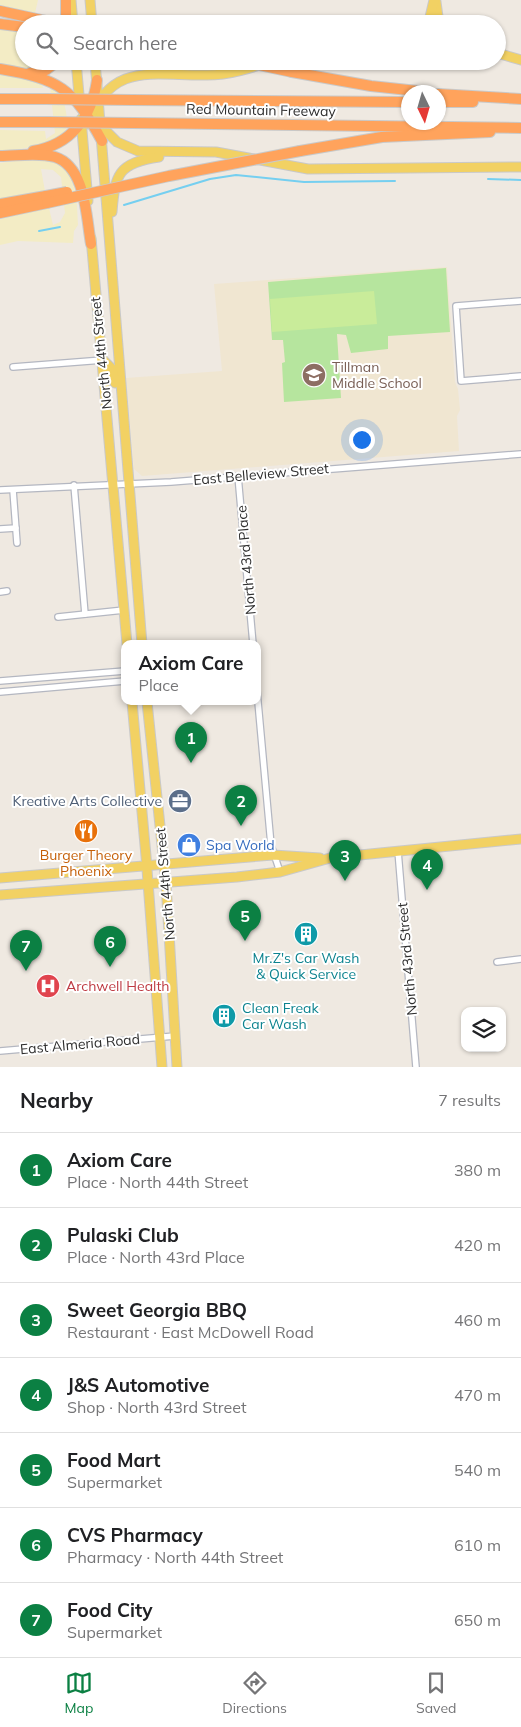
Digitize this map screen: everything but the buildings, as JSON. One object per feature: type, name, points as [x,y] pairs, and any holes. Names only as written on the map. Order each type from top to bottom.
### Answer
[{"type":"highway","points":[[66,0],[66,15]]},
{"type":"highway","points":[[0,12],[17,15]]},
{"type":"highway","points":[[0,24],[15,26]]},
{"type":"highway","points":[[0,69],[57,84],[80,105],[102,141]]},
{"type":"highway","points":[[16,72],[39,72],[42,70]]},
{"type":"highway","points":[[283,70],[372,86],[401,89]]},
{"type":"highway","points":[[0,156],[53,146],[64,139],[88,116],[97,80]]},
{"type":"highway","points":[[446,95],[521,100]]},
{"type":"highway","name":"Red Mountain Freeway","points":[[0,99],[401,102]]},
{"type":"highway","points":[[446,102],[521,100]]},
{"type":"highway","name":"Red Mountain Freeway","points":[[0,122],[134,122],[521,129]]},
{"type":"highway","points":[[0,213],[46,200],[300,150],[371,138],[521,129]]},
{"type":"highway","points":[[0,156],[50,156],[69,166],[80,185],[91,244]]},
{"type":"highway","points":[[0,204],[46,200]]},
{"type":"main road","points":[[72,0],[73,15]]},
{"type":"main road","points":[[90,0],[91,15]]},
{"type":"main road","points":[[431,15],[435,0]]},
{"type":"main road","points":[[435,0],[438,15]]},
{"type":"main road","points":[[506,56],[521,60]]},
{"type":"main road","points":[[77,70],[80,105]]},
{"type":"main road","name":"North 44th Street","points":[[96,70],[127,484],[142,640]]},
{"type":"main road","points":[[172,70],[207,75],[244,70]]},
{"type":"main road","name":"North 44th Street","points":[[127,640],[83,144],[88,116],[114,86],[134,75],[150,73],[207,75]]},
{"type":"main road","points":[[78,84],[88,116],[100,125],[112,139],[132,150],[222,153],[296,168],[319,170],[521,168]]},
{"type":"main road","points":[[109,236],[114,186],[124,168],[142,159],[194,151]]},
{"type":"main road","points":[[116,343],[103,360],[112,372],[123,426]]},
{"type":"main road","name":"North 44th Street","points":[[132,705],[162,1067]]},
{"type":"main road","name":"North 44th Street","points":[[147,705],[166,883],[176,1067]]},
{"type":"main road","points":[[0,878],[274,855],[330,858],[521,839]]},
{"type":"main road","points":[[0,895],[166,883],[280,872],[330,858]]},
{"type":"street","points":[[521,301],[456,306],[461,381],[521,376]]},
{"type":"street","points":[[13,367],[103,360]]},
{"type":"street","name":"East Belleview Street","points":[[0,490],[74,485],[127,484],[521,454]]},
{"type":"street","name":"North 43rd Place","points":[[238,476],[253,640]]},
{"type":"street","points":[[74,485],[85,614]]},
{"type":"street","points":[[13,490],[17,543]]},
{"type":"street","points":[[0,530],[16,528]]},
{"type":"street","points":[[0,592],[7,591]]},
{"type":"street","points":[[58,617],[124,610]]},
{"type":"street","points":[[0,681],[121,671]]},
{"type":"street","points":[[0,692],[121,681]]},
{"type":"street","points":[[258,705],[270,839],[280,872]]},
{"type":"street","name":"North 43rd Street","points":[[398,851],[416,1067]]},
{"type":"street","points":[[497,962],[521,960]]},
{"type":"street","name":"East Almeria Road","points":[[0,1051],[175,1036]]},
{"type":"shaded area","name":"Tillman Middle School","points":[[447,267],[455,382],[458,389],[460,410],[457,416],[459,451],[142,476],[134,469],[126,378],[222,371],[214,284]]},
{"type":"green space","points":[[446,268],[450,332],[388,336],[388,349],[351,353],[346,335],[337,334],[341,398],[284,402],[282,363],[285,362],[283,340],[272,340],[268,282]]},
{"type":"green space","points":[[374,291],[377,324],[272,332],[270,299]]},
{"type":"sand","points":[[0,0],[38,0],[35,13],[0,5]]},
{"type":"sand","points":[[0,28],[15,30],[15,67],[0,65]]},
{"type":"sand","points":[[0,73],[41,82],[43,88],[0,88]]},
{"type":"sand","points":[[50,86],[60,95],[65,107],[67,120],[65,133],[42,144],[0,152],[0,130],[45,131],[46,139],[55,133]]},
{"type":"sand","points":[[30,159],[50,159],[66,169],[74,186],[77,206],[78,225],[74,231],[73,243],[18,241],[0,245],[0,219],[49,208],[53,225],[60,222],[65,213],[61,177],[53,170],[41,169],[45,191],[0,199],[0,163]]},
{"type":"waterway","points":[[124,205],[210,179],[236,175],[304,182],[395,181]]},
{"type":"waterway","points":[[488,179],[521,180]]},
{"type":"waterway","points":[[39,231],[60,227]]},
{"type":"place","name":"Tillman Middle School","points":[[314,375]]},
{"type":"place","name":"Axiom Care","points":[[191,763]]},
{"type":"place","name":"Kreative Arts Collective","points":[[180,801]]},
{"type":"place","name":"Pulaski Club","points":[[241,826]]},
{"type":"place","name":"Burger Theory Phoenix","points":[[86,831]]},
{"type":"place","name":"Spa World","points":[[189,845]]},
{"type":"place","name":"Sweet Georgia BBQ","points":[[345,881]]},
{"type":"place","name":"J&S Automotive","points":[[427,890]]},
{"type":"place","name":"Mr.Z's Car Wash & Quick Service","points":[[306,934]]},
{"type":"place","name":"Food Mart","points":[[245,941]]},
{"type":"place","name":"CVS Pharmacy","points":[[110,967]]},
{"type":"place","name":"Food City","points":[[26,971]]},
{"type":"place","name":"Archwell Health","points":[[48,986]]},
{"type":"place","name":"Clean Freak Car Wash","points":[[224,1016]]}]
